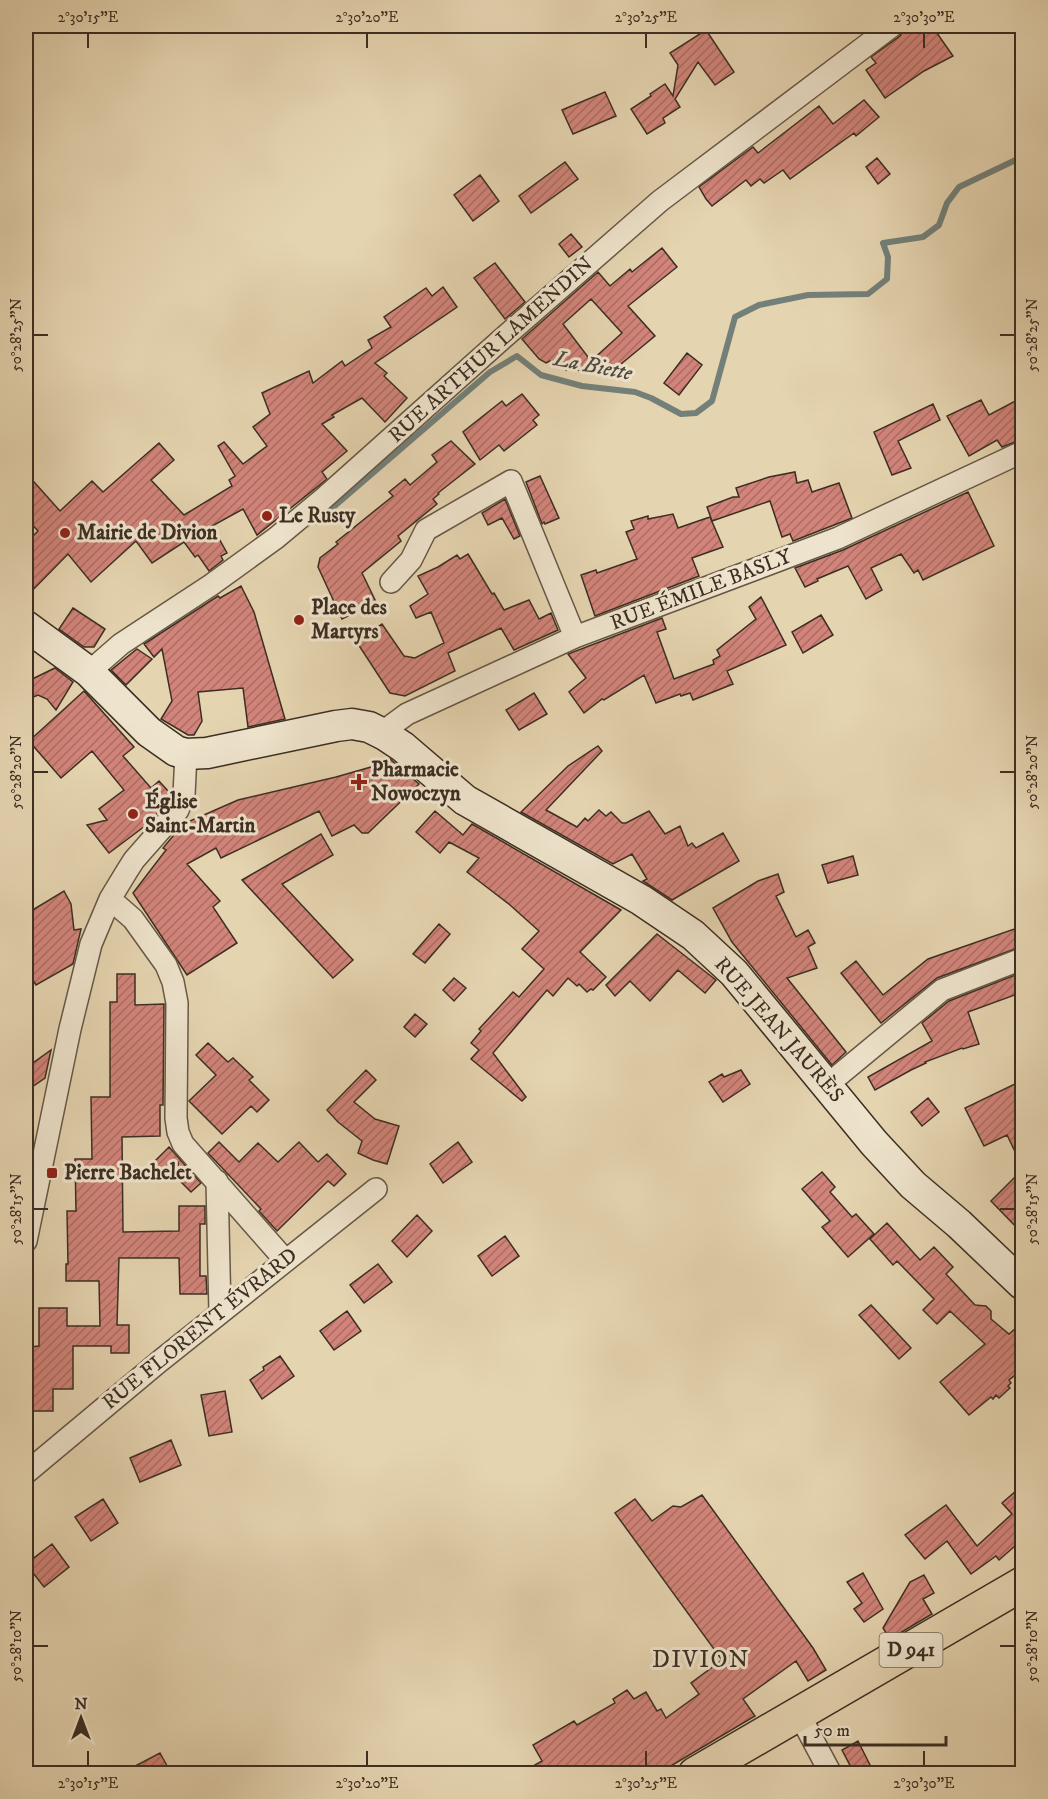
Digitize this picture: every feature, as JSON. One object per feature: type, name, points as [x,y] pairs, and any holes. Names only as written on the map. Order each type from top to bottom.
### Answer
[{"type":"main road","points":[[26,626],[88,672],[149,732],[176,751],[186,754]]},
{"type":"main road","name":"RUE JEAN JAURÈS","points":[[186,754],[207,753],[352,724],[369,727],[385,735],[403,747],[465,800],[641,900],[693,935],[734,973],[874,1143],[913,1185],[1023,1284]]},
{"type":"main road","name":"D 941","points":[[695,1773],[1023,1584]]},
{"type":"street","name":"RUE ARTHUR LAMENDIN","points":[[88,672],[121,644],[211,585],[276,538],[660,201],[892,26]]},
{"type":"street","name":"RUE ÉMILE BASLY","points":[[385,735],[392,725],[407,714],[575,637],[838,538],[1023,452]]},
{"type":"street","points":[[391,582],[411,560],[426,530],[511,481],[575,637]]},
{"type":"street","points":[[26,1241],[70,1029],[91,944],[110,899],[134,860],[178,810],[184,795],[186,754]]},
{"type":"street","points":[[110,899],[133,919],[166,965],[173,982],[177,1003],[178,1132],[183,1144],[285,1260]]},
{"type":"street","points":[[827,1084],[942,990],[1023,959]]},
{"type":"street","points":[[217,1181],[220,1313]]},
{"type":"street","name":"RUE FLORENT ÉVRARD","points":[[26,1473],[160,1361],[376,1189]]},
{"type":"street","points":[[799,1714],[831,1773]]},
{"type":"building","points":[[905,26],[932,26],[953,56],[924,71],[885,98],[866,70],[876,63],[871,57],[900,36]]},
{"type":"building","points":[[706,30],[734,72],[715,85],[698,62],[675,99],[680,107],[663,118],[665,123],[647,134],[631,109],[665,84],[673,96],[678,65],[670,53]]},
{"type":"building","points":[[605,92],[616,116],[573,134],[562,110]]},
{"type":"building","points":[[864,100],[879,117],[856,136],[854,133],[790,179],[783,170],[764,183],[760,179],[751,186],[746,180],[712,206],[699,187],[753,147],[758,153],[819,106],[833,124]]},
{"type":"building","points":[[877,158],[890,174],[878,184],[866,167]]},
{"type":"building","points":[[565,162],[578,179],[531,213],[519,196]]},
{"type":"building","points":[[480,175],[499,201],[473,221],[454,195]]},
{"type":"building","points":[[571,234],[582,247],[569,257],[559,244]]},
{"type":"building","points":[[662,248],[677,267],[628,306],[655,336],[615,369],[611,364],[601,374],[568,367],[566,370],[560,364],[556,367],[550,361],[546,363],[539,359],[522,339],[598,272],[610,286],[630,269],[632,272]],"holes":[[[591,299],[622,333],[591,361],[563,324]]]},
{"type":"building","points":[[495,263],[525,302],[505,319],[474,278]]},
{"type":"building","points":[[443,287],[457,307],[375,363],[387,373],[384,376],[407,398],[385,422],[362,398],[332,415],[334,417],[322,424],[347,451],[322,472],[327,479],[257,535],[243,509],[212,526],[227,553],[221,556],[223,560],[209,571],[198,555],[195,557],[184,542],[152,563],[136,541],[91,582],[68,554],[26,597],[26,543],[38,531],[26,518],[26,473],[60,511],[92,481],[103,492],[159,443],[174,460],[151,480],[184,515],[232,486],[229,480],[235,476],[218,446],[224,442],[243,464],[267,446],[253,427],[270,414],[262,393],[309,371],[313,383],[342,361],[345,366],[372,348],[368,340],[391,327],[384,317],[426,288],[432,296]]},
{"type":"building","points":[[687,353],[702,365],[679,395],[664,383]]},
{"type":"building","points":[[522,394],[539,415],[533,420],[537,425],[504,451],[499,445],[480,460],[463,432],[502,401],[506,406]]},
{"type":"building","points":[[1023,397],[1023,439],[1002,447],[997,440],[969,456],[947,416],[981,400],[989,415]]},
{"type":"building","points":[[933,404],[940,420],[898,441],[911,468],[892,475],[874,432]]},
{"type":"building","points":[[451,441],[475,464],[438,493],[433,499],[437,504],[398,536],[401,541],[362,573],[376,602],[342,619],[318,567],[320,558],[338,544],[336,542],[393,496],[389,492],[405,479],[410,485],[437,462],[432,455]]},
{"type":"building","points":[[795,472],[797,483],[808,480],[812,492],[839,483],[852,518],[793,541],[790,534],[782,537],[770,501],[712,521],[707,507],[739,497],[736,488],[769,477]]},
{"type":"building","points":[[540,476],[559,518],[545,524],[544,522],[542,524],[526,482]]},
{"type":"building","points":[[968,492],[994,546],[923,580],[918,570],[914,573],[901,554],[871,568],[882,590],[866,599],[848,566],[817,579],[818,581],[805,587],[795,568],[843,550]]},
{"type":"building","points":[[505,499],[520,536],[514,539],[502,518],[488,525],[482,513]]},
{"type":"building","points":[[673,514],[678,528],[710,517],[723,547],[692,558],[699,576],[595,616],[581,575],[596,570],[597,573],[637,559],[626,532],[634,529],[631,521],[648,516],[648,519]]},
{"type":"building","points":[[468,554],[504,610],[529,600],[539,619],[551,613],[558,630],[514,650],[501,628],[448,653],[455,671],[405,696],[390,693],[356,641],[382,624],[404,656],[415,658],[444,643],[431,612],[416,618],[410,606],[428,594],[418,576],[457,555],[460,559]]},
{"type":"building","points":[[241,586],[254,612],[285,719],[248,727],[243,688],[198,692],[202,721],[194,735],[188,735],[161,719],[172,701],[162,649],[154,657],[144,644],[218,596],[220,598]]},
{"type":"building","points":[[761,597],[786,645],[727,671],[733,684],[693,700],[690,693],[681,696],[680,694],[656,703],[644,675],[604,700],[602,699],[584,713],[569,692],[586,678],[568,654],[662,618],[666,629],[657,632],[674,679],[714,664],[713,660],[720,656],[717,650],[756,619],[749,607]]},
{"type":"building","points":[[73,608],[105,629],[94,647],[84,647],[59,629]]},
{"type":"building","points":[[821,615],[833,635],[803,653],[792,632]]},
{"type":"building","points":[[137,649],[152,659],[126,685],[111,670]]},
{"type":"building","points":[[55,668],[73,682],[56,710],[47,699],[38,695],[26,700],[26,682]]},
{"type":"building","points":[[84,691],[134,747],[123,756],[151,788],[159,781],[169,792],[169,795],[161,801],[164,806],[149,823],[109,853],[87,825],[107,820],[99,809],[124,790],[92,751],[61,778],[29,741]]},
{"type":"building","points":[[534,693],[547,714],[519,730],[506,710]]},
{"type":"building","points":[[598,746],[602,751],[546,810],[577,827],[585,818],[588,821],[599,810],[606,816],[611,812],[622,823],[649,811],[665,834],[680,826],[688,846],[692,843],[696,848],[723,833],[739,861],[672,900],[643,881],[647,879],[632,854],[613,864],[521,812],[568,766]]},
{"type":"building","points":[[389,758],[419,784],[368,833],[362,833],[354,825],[332,836],[319,811],[221,858],[216,848],[187,864],[220,901],[213,907],[237,943],[187,975],[133,893],[166,850],[163,848],[183,824],[238,800],[336,777],[371,767]]},
{"type":"building","points":[[435,811],[463,835],[472,824],[621,910],[580,952],[606,977],[593,990],[587,992],[568,978],[553,996],[547,990],[493,1053],[526,1097],[522,1101],[471,1059],[479,1050],[471,1043],[481,1031],[479,1029],[513,992],[519,997],[544,969],[522,949],[539,931],[467,872],[479,858],[449,842],[440,853],[416,832]]},
{"type":"building","points":[[321,834],[333,855],[282,884],[353,960],[333,978],[242,880]]},
{"type":"building","points":[[853,856],[858,875],[828,883],[822,865]]},
{"type":"building","points":[[778,874],[784,892],[776,896],[796,937],[808,930],[815,943],[808,947],[817,968],[787,978],[846,1052],[832,1065],[732,942],[713,908],[758,881]]},
{"type":"building","points":[[64,891],[71,904],[74,930],[81,929],[73,964],[36,985],[26,969],[26,914]]},
{"type":"building","points":[[439,924],[450,934],[425,963],[413,954]]},
{"type":"building","points":[[1023,926],[1023,946],[937,978],[881,1023],[841,973],[856,961],[883,995],[928,959]]},
{"type":"building","points":[[657,934],[716,980],[705,993],[678,970],[650,1001],[630,981],[615,996],[606,985]]},
{"type":"building","points":[[1023,972],[1023,992],[968,1012],[979,1044],[925,1062],[875,1090],[868,1077],[932,1041],[922,1023],[949,1001]]},
{"type":"building","points":[[117,974],[135,974],[135,1005],[164,1004],[163,1105],[160,1105],[160,1136],[122,1137],[123,1232],[179,1231],[179,1206],[205,1206],[205,1224],[200,1224],[200,1276],[206,1276],[207,1294],[180,1294],[179,1258],[119,1258],[117,1325],[129,1325],[129,1353],[111,1353],[111,1346],[73,1346],[73,1389],[53,1389],[53,1411],[26,1411],[26,1394],[31,1393],[30,1347],[39,1346],[39,1308],[67,1308],[67,1326],[100,1326],[99,1281],[66,1281],[67,1211],[76,1211],[75,1159],[92,1159],[91,1097],[110,1097],[110,1002],[117,1002]]},
{"type":"building","points":[[454,978],[466,988],[454,1001],[443,990]]},
{"type":"building","points":[[415,1014],[427,1024],[415,1037],[404,1027]]},
{"type":"building","points":[[208,1043],[228,1062],[233,1058],[253,1077],[249,1080],[269,1100],[257,1112],[251,1106],[222,1134],[189,1101],[216,1075],[196,1055]]},
{"type":"building","points":[[51,1050],[45,1078],[26,1091],[26,1068]]},
{"type":"building","points":[[366,1070],[376,1080],[354,1102],[375,1119],[399,1126],[387,1164],[358,1153],[362,1141],[327,1110]]},
{"type":"building","points":[[741,1070],[750,1084],[723,1102],[709,1082],[722,1074],[724,1077]]},
{"type":"building","points":[[1017,1083],[1023,1095],[1023,1168],[1007,1135],[984,1146],[965,1108]]},
{"type":"building","points":[[928,1098],[939,1112],[922,1126],[911,1112]]},
{"type":"building","points":[[219,1142],[239,1162],[258,1143],[278,1162],[299,1142],[318,1162],[327,1154],[346,1174],[334,1186],[328,1181],[277,1231],[259,1211],[261,1209],[208,1153]]},
{"type":"building","points":[[458,1142],[472,1162],[443,1183],[430,1164]]},
{"type":"building","points":[[169,1147],[201,1183],[191,1192],[178,1179],[178,1163],[161,1179],[149,1167]]},
{"type":"building","points":[[1023,1169],[1023,1234],[991,1201]]},
{"type":"building","points":[[822,1172],[835,1187],[830,1192],[852,1217],[856,1214],[874,1234],[848,1257],[822,1227],[830,1221],[802,1189]]},
{"type":"building","points":[[417,1215],[432,1231],[407,1257],[392,1241]]},
{"type":"building","points":[[887,1223],[920,1260],[934,1247],[953,1267],[946,1274],[975,1305],[986,1306],[991,1311],[991,1319],[1009,1334],[1023,1322],[1023,1369],[1009,1380],[1010,1388],[999,1398],[996,1395],[993,1399],[991,1397],[969,1415],[940,1382],[985,1344],[950,1311],[937,1324],[923,1310],[934,1299],[897,1261],[893,1265],[870,1239]]},
{"type":"building","points":[[505,1236],[519,1256],[492,1276],[478,1256]]},
{"type":"building","points":[[378,1264],[392,1282],[364,1303],[350,1285]]},
{"type":"building","points":[[871,1305],[911,1348],[899,1359],[859,1315]]},
{"type":"building","points":[[347,1311],[361,1331],[334,1350],[320,1331]]},
{"type":"building","points":[[280,1356],[294,1376],[262,1399],[250,1380],[264,1370],[263,1367]]},
{"type":"building","points":[[225,1391],[232,1432],[209,1436],[201,1395]]},
{"type":"building","points":[[171,1440],[181,1465],[140,1482],[130,1458]]},
{"type":"building","points":[[1023,1485],[1023,1539],[999,1560],[996,1556],[971,1574],[947,1541],[925,1559],[905,1535],[946,1505],[977,1546],[1012,1514],[1002,1503]]},
{"type":"building","points":[[702,1495],[813,1648],[826,1670],[808,1681],[796,1661],[743,1699],[755,1716],[659,1773],[521,1773],[542,1761],[533,1745],[574,1721],[577,1725],[615,1703],[613,1699],[627,1690],[634,1699],[646,1692],[657,1711],[661,1709],[666,1718],[699,1694],[691,1683],[722,1660],[615,1513],[635,1499],[652,1521],[673,1506],[681,1507]]},
{"type":"building","points":[[103,1499],[118,1523],[91,1541],[75,1517]]},
{"type":"building","points":[[52,1544],[69,1567],[44,1587],[26,1564]]},
{"type":"building","points":[[863,1573],[883,1609],[864,1622],[854,1609],[862,1603],[847,1582]]},
{"type":"building","points":[[924,1575],[934,1593],[923,1599],[932,1614],[890,1639],[883,1628],[910,1582]]},
{"type":"building","points":[[858,1741],[874,1773],[854,1773],[842,1750]]},
{"type":"building","points":[[160,1753],[171,1773],[122,1773]]},
{"type":"waterway","name":"La Biette","points":[[316,522],[490,372],[517,356],[541,375],[582,386],[635,392],[681,414],[696,413],[712,401],[735,317],[759,305],[808,295],[868,294],[887,279],[888,257],[883,243],[923,237],[939,225],[947,203],[959,187],[1022,157]]},
{"type":"place","name":"Le Rusty","points":[[267,516]]},
{"type":"place","name":"Mairie de Divion","points":[[65,533]]},
{"type":"place","name":"Place des Martyrs","points":[[299,620]]},
{"type":"place","name":"Pharmacie Nowoczyn","points":[[359,782]]},
{"type":"place","name":"Église Saint-Martin","points":[[133,814]]},
{"type":"place","name":"Pierre Bachelet","points":[[52,1173]]},
{"type":"district","name":"DIVION","points":[[701,1660]]}]
